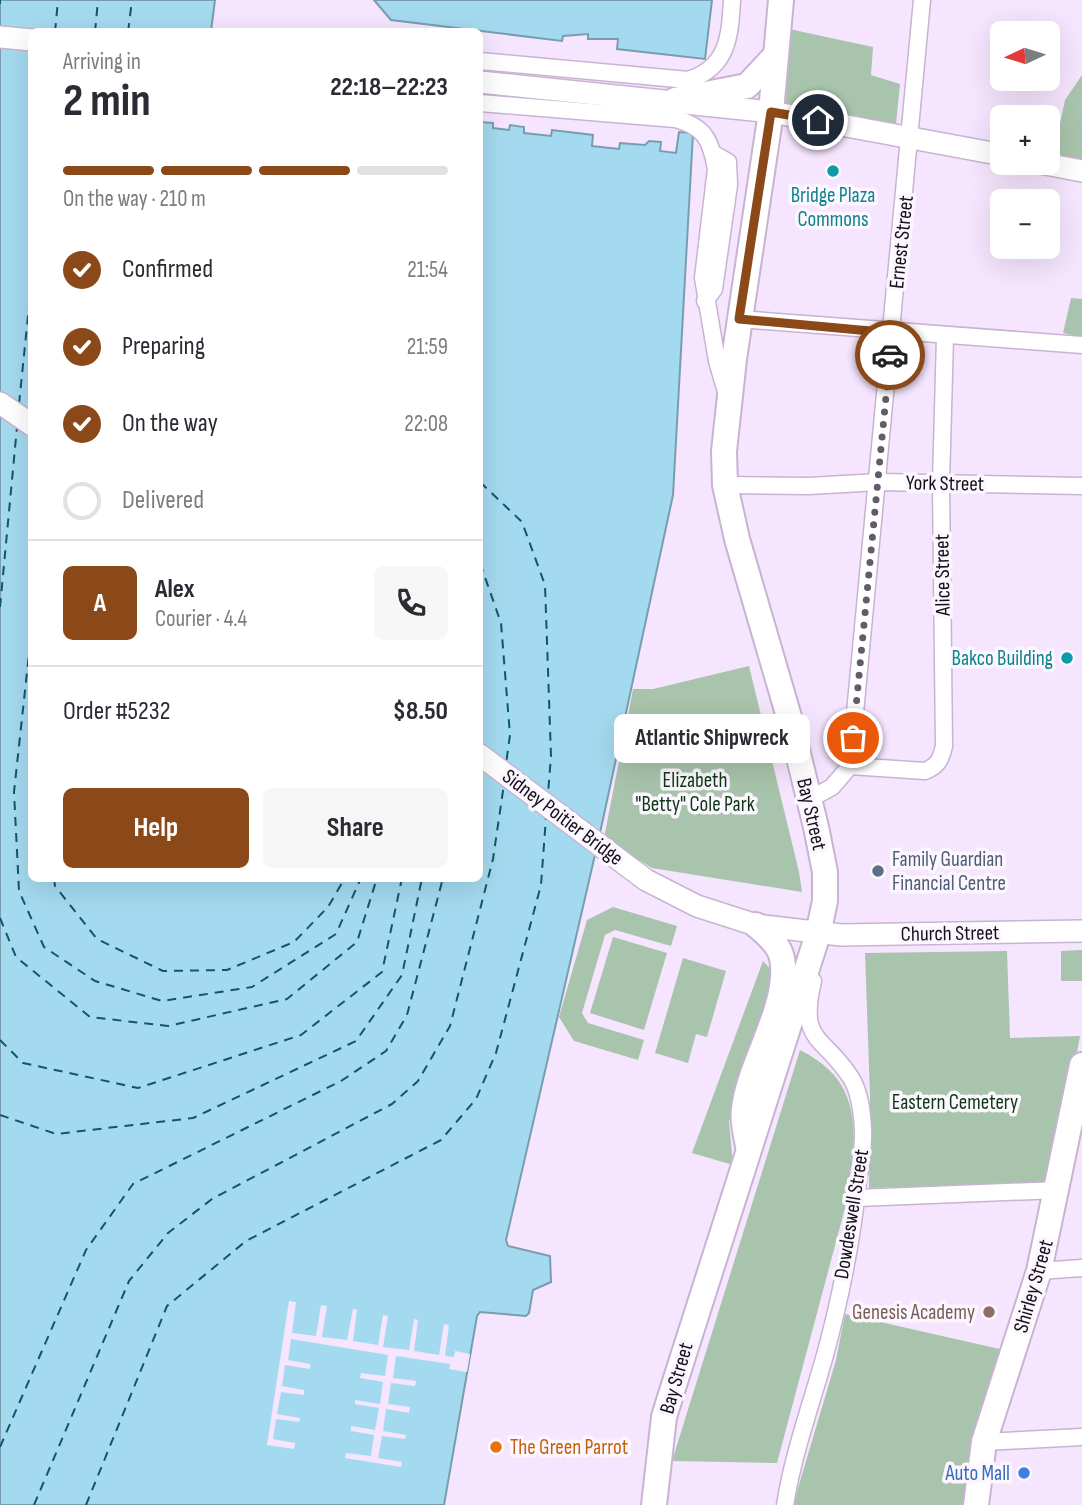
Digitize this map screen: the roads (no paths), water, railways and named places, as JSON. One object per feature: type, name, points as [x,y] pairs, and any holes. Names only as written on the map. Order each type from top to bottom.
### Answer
[{"type":"highway","name":"Bay Street","points":[[654,1505],[664,1417],[822,935],[825,901],[825,872],[810,799],[737,540],[725,485],[724,450],[729,405],[739,319],[771,112],[781,0]]},
{"type":"highway","points":[[666,99],[747,86],[776,55]]},
{"type":"highway","points":[[749,1154],[743,1111],[777,1003],[782,974],[777,946],[756,925]]},
{"type":"highway","name":"Shirley Street","points":[[975,1505],[984,1442],[1040,1271],[1082,1065]]},
{"type":"main road","points":[[0,37],[28,40]]},
{"type":"main road","points":[[483,82],[666,99],[771,112],[990,152]]},
{"type":"main road","points":[[1060,167],[1082,171]]},
{"type":"main road","points":[[0,403],[28,422]]},
{"type":"main road","name":"Sidney Poitier Bridge","points":[[483,757],[646,880],[697,906],[756,925]]},
{"type":"main road","name":"Church Street","points":[[756,925],[822,935],[1082,931]]},
{"type":"street","points":[[483,61],[688,80],[707,72],[725,53],[732,0]]},
{"type":"street","name":"Ernest Street","points":[[850,766],[879,482],[922,0]]},
{"type":"street","points":[[483,103],[684,121],[701,130],[715,154],[716,169],[703,278],[705,301],[716,360],[729,405]]},
{"type":"street","points":[[739,319],[892,333],[1082,345]]},
{"type":"street","name":"Alice Street","points":[[850,766],[925,771],[934,768],[941,759],[944,746],[941,483],[945,337]]},
{"type":"street","name":"York Street","points":[[725,485],[809,486],[879,482],[1082,485]]},
{"type":"street","points":[[810,799],[832,787],[850,766]]},
{"type":"street","name":"Dowdeswell Street","points":[[785,1505],[789,1478],[826,1352],[857,1198],[863,1131],[857,1090],[851,1077],[815,1038],[809,1021],[810,996],[822,935]]},
{"type":"street","points":[[857,1198],[1058,1189]]},
{"type":"street","points":[[1040,1271],[1082,1268]]},
{"type":"street","points":[[984,1442],[1082,1437]]},
{"type":"water","points":[[0,0],[215,0],[211,28],[28,28],[28,882],[483,882],[483,122],[493,123],[493,128],[509,130],[510,125],[524,127],[524,133],[551,136],[552,130],[593,135],[592,146],[619,149],[620,143],[645,145],[649,141],[661,142],[660,151],[676,153],[679,132],[693,133],[673,495],[600,833],[506,1240],[508,1246],[550,1256],[551,1282],[533,1290],[529,1313],[526,1316],[480,1312],[477,1316],[444,1505],[0,1505]]},
{"type":"water","points":[[374,0],[712,0],[705,59],[617,49],[618,39],[588,39],[588,34],[563,36],[562,41],[483,31],[483,28],[456,28],[391,20]]},
{"type":"place","name":"Bridge Plaza Commons","points":[[833,171]]},
{"type":"place","name":"Bakco Building","points":[[1067,658]]},
{"type":"place","name":"Atlantic Shipwreck","points":[[853,738]]},
{"type":"place","name":"Family Guardian Financial Centre","points":[[878,871]]},
{"type":"place","name":"Genesis Academy","points":[[989,1312]]},
{"type":"place","name":"The Green Parrot","points":[[496,1447]]},
{"type":"place","name":"Auto Mall","points":[[1024,1473]]},
{"type":"park label","name":"Elizabeth \"Betty\" Cole Park","points":[[695,792]]},
{"type":"park label","name":"Eastern Cemetery","points":[[955,1102]]}]
